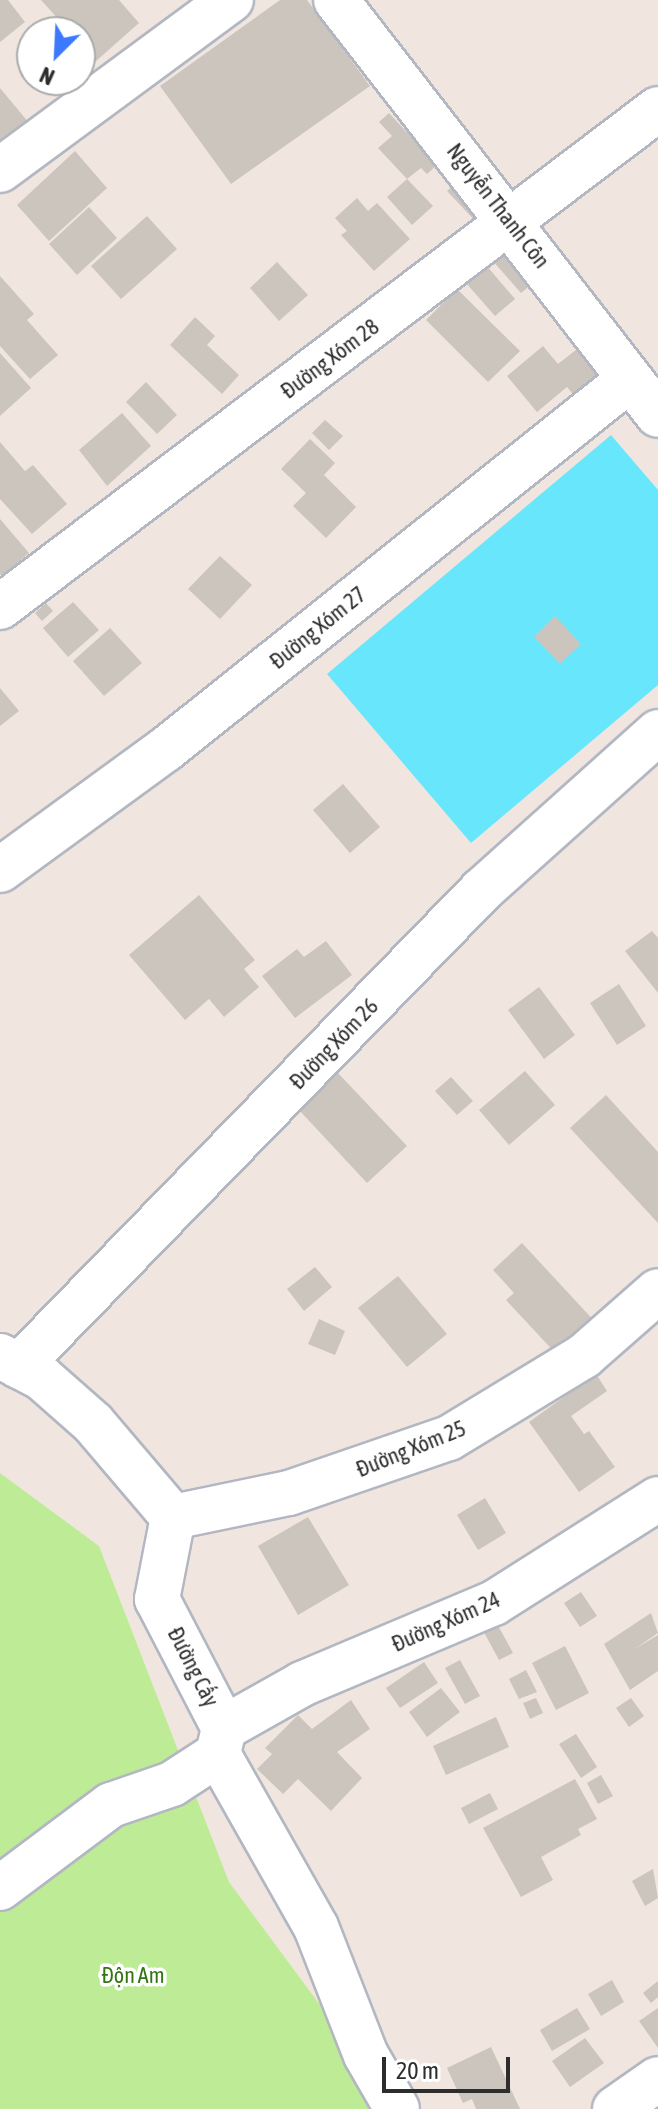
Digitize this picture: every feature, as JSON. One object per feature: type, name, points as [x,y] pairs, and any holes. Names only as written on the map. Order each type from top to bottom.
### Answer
[{"type":"street","points":[[0,170],[231,0]]},
{"type":"street","name":"Nguyễn Thanh Côn","points":[[336,0],[658,415]]},
{"type":"street","name":"Đường Xóm 28","points":[[0,607],[658,109]]},
{"type":"street","name":"Đường Xóm 27","points":[[0,870],[166,749],[630,379]]},
{"type":"street","name":"Đường Xóm 26","points":[[9,1361],[481,891],[658,732]]},
{"type":"street","name":"Đường Xóm 25","points":[[173,1517],[289,1493],[449,1438],[584,1356],[658,1291]]},
{"type":"street","points":[[9,1361],[42,1378],[93,1423],[173,1517]]},
{"type":"street","name":"Đường Xóm 24","points":[[0,1888],[111,1805],[172,1784],[221,1741],[302,1684],[494,1603],[658,1499]]},
{"type":"street","name":"Đường Cấy","points":[[173,1517],[157,1599],[221,1741],[316,1927],[366,2055],[397,2109]]},
{"type":"street","points":[[615,2109],[658,2079]]},
{"type":"green space","name":"Độn Am","points":[[0,1473],[99,1546],[229,1882],[397,2109],[0,2109]]},
{"type":"water","points":[[611,435],[658,490],[658,685],[471,843],[327,674]]},
{"type":"building","points":[[0,0],[8,0],[20,16],[16,16],[16,29],[0,42]]},
{"type":"building","points":[[41,0],[119,0],[139,23],[96,61],[96,16],[56,16]]},
{"type":"building","points":[[280,0],[307,0],[370,86],[231,184],[160,86]]},
{"type":"building","points":[[0,88],[34,129],[0,158]]},
{"type":"building","points":[[389,113],[437,165],[427,174],[421,168],[407,179],[378,148],[392,136],[379,122]]},
{"type":"building","points":[[75,151],[107,188],[49,241],[17,205]]},
{"type":"building","points":[[407,179],[433,206],[412,225],[387,197]]},
{"type":"building","points":[[455,184],[487,219],[480,226],[447,191]]},
{"type":"building","points":[[357,198],[368,211],[377,203],[410,239],[374,271],[341,235],[347,231],[335,218]]},
{"type":"building","points":[[89,207],[117,238],[77,275],[49,244]]},
{"type":"building","points":[[147,216],[177,249],[121,299],[91,266]]},
{"type":"building","points":[[510,244],[539,278],[521,293],[492,260]]},
{"type":"building","points":[[277,262],[308,295],[279,321],[250,288]]},
{"type":"building","points":[[486,265],[515,299],[495,316],[466,283]]},
{"type":"building","points":[[0,276],[34,314],[27,320],[58,355],[30,379],[0,346]]},
{"type":"building","points":[[457,289],[520,351],[488,382],[426,320]]},
{"type":"building","points":[[195,317],[215,336],[207,345],[239,375],[222,394],[170,345]]},
{"type":"building","points":[[586,342],[619,381],[585,409],[567,387],[537,412],[507,376],[543,346],[558,364]]},
{"type":"building","points":[[0,353],[31,388],[0,416]]},
{"type":"building","points":[[146,382],[177,415],[157,434],[126,402]]},
{"type":"building","points":[[122,413],[151,446],[107,486],[79,450]]},
{"type":"building","points":[[325,420],[343,436],[329,450],[312,433]]},
{"type":"building","points":[[310,439],[335,463],[324,475],[356,507],[326,538],[293,506],[306,493],[281,469]]},
{"type":"building","points":[[0,442],[25,471],[33,465],[67,504],[32,534],[0,499]]},
{"type":"building","points":[[0,519],[29,553],[2,576],[0,574]]},
{"type":"building","points":[[220,556],[252,585],[220,619],[188,589]]},
{"type":"building","points":[[73,602],[99,630],[68,657],[43,628]]},
{"type":"building","points":[[46,603],[53,611],[42,621],[35,613]]},
{"type":"building","points":[[555,616],[581,644],[560,664],[534,637]]},
{"type":"building","points":[[110,628],[142,663],[104,696],[73,661]]},
{"type":"building","points":[[0,688],[19,711],[0,726]]},
{"type":"building","points":[[343,784],[380,827],[350,853],[313,810]]},
{"type":"building","points":[[199,895],[255,960],[244,969],[259,987],[224,1017],[209,999],[185,1020],[129,955]]},
{"type":"building","points":[[652,931],[658,938],[658,993],[625,951]]},
{"type":"building","points":[[326,941],[352,975],[295,1018],[262,976],[297,949],[304,957]]},
{"type":"building","points":[[619,984],[646,1026],[617,1045],[590,1003]]},
{"type":"building","points":[[539,987],[575,1035],[544,1059],[508,1010]]},
{"type":"building","points":[[525,1071],[555,1105],[509,1145],[479,1110]]},
{"type":"building","points":[[338,1073],[407,1146],[367,1183],[299,1110]]},
{"type":"building","points":[[451,1077],[473,1101],[457,1115],[435,1091]]},
{"type":"building","points":[[606,1095],[658,1152],[658,1223],[570,1128]]},
{"type":"building","points":[[522,1243],[598,1325],[561,1359],[506,1300],[514,1293],[493,1270]]},
{"type":"building","points":[[315,1267],[332,1287],[304,1311],[287,1289]]},
{"type":"building","points":[[398,1276],[447,1334],[407,1367],[358,1308]]},
{"type":"building","points":[[319,1319],[345,1331],[335,1355],[308,1344]]},
{"type":"building","points":[[596,1374],[607,1391],[571,1416],[584,1434],[589,1431],[615,1467],[579,1492],[529,1422]]},
{"type":"building","points":[[485,1498],[506,1533],[478,1550],[457,1515]]},
{"type":"building","points":[[308,1517],[349,1585],[298,1615],[258,1546]]},
{"type":"building","points":[[581,1592],[597,1616],[580,1627],[564,1603]]},
{"type":"building","points":[[651,1613],[658,1633],[633,1650],[658,1635],[658,1671],[630,1690],[604,1644]]},
{"type":"building","points":[[494,1618],[513,1653],[499,1660],[480,1625]]},
{"type":"building","points":[[565,1646],[589,1693],[556,1710],[532,1663]]},
{"type":"building","points":[[460,1660],[480,1696],[465,1704],[445,1668]]},
{"type":"building","points":[[424,1662],[438,1683],[400,1708],[386,1688]]},
{"type":"building","points":[[526,1670],[537,1692],[519,1699],[509,1679]]},
{"type":"building","points":[[441,1688],[460,1712],[427,1737],[409,1712]]},
{"type":"building","points":[[536,1698],[543,1713],[530,1719],[523,1703]]},
{"type":"building","points":[[631,1698],[644,1716],[629,1727],[616,1708]]},
{"type":"building","points":[[351,1700],[370,1729],[337,1752],[362,1778],[331,1811],[298,1779],[283,1794],[257,1769],[272,1754],[265,1748],[298,1715],[312,1729]]},
{"type":"building","points":[[496,1717],[509,1747],[446,1775],[433,1746]]},
{"type":"building","points":[[576,1734],[597,1767],[581,1778],[559,1744]]},
{"type":"building","points":[[601,1775],[613,1796],[598,1804],[587,1783]]},
{"type":"building","points":[[575,1779],[597,1819],[578,1829],[581,1835],[541,1857],[553,1880],[521,1897],[483,1828]]},
{"type":"building","points":[[490,1793],[498,1809],[469,1824],[461,1808]]},
{"type":"building","points":[[653,1869],[658,1898],[645,1906],[632,1881]]},
{"type":"building","points":[[612,1980],[624,2002],[601,2016],[588,1994]]},
{"type":"building","points":[[658,1981],[658,1997],[651,2003],[643,1993]]},
{"type":"building","points":[[577,2008],[590,2029],[552,2051],[540,2030]]},
{"type":"building","points":[[658,2008],[658,2048],[639,2021]]},
{"type":"building","points":[[585,2038],[604,2063],[570,2087],[552,2061]]},
{"type":"building","points":[[491,2047],[520,2109],[476,2109],[472,2099],[463,2103],[447,2068]]}]
